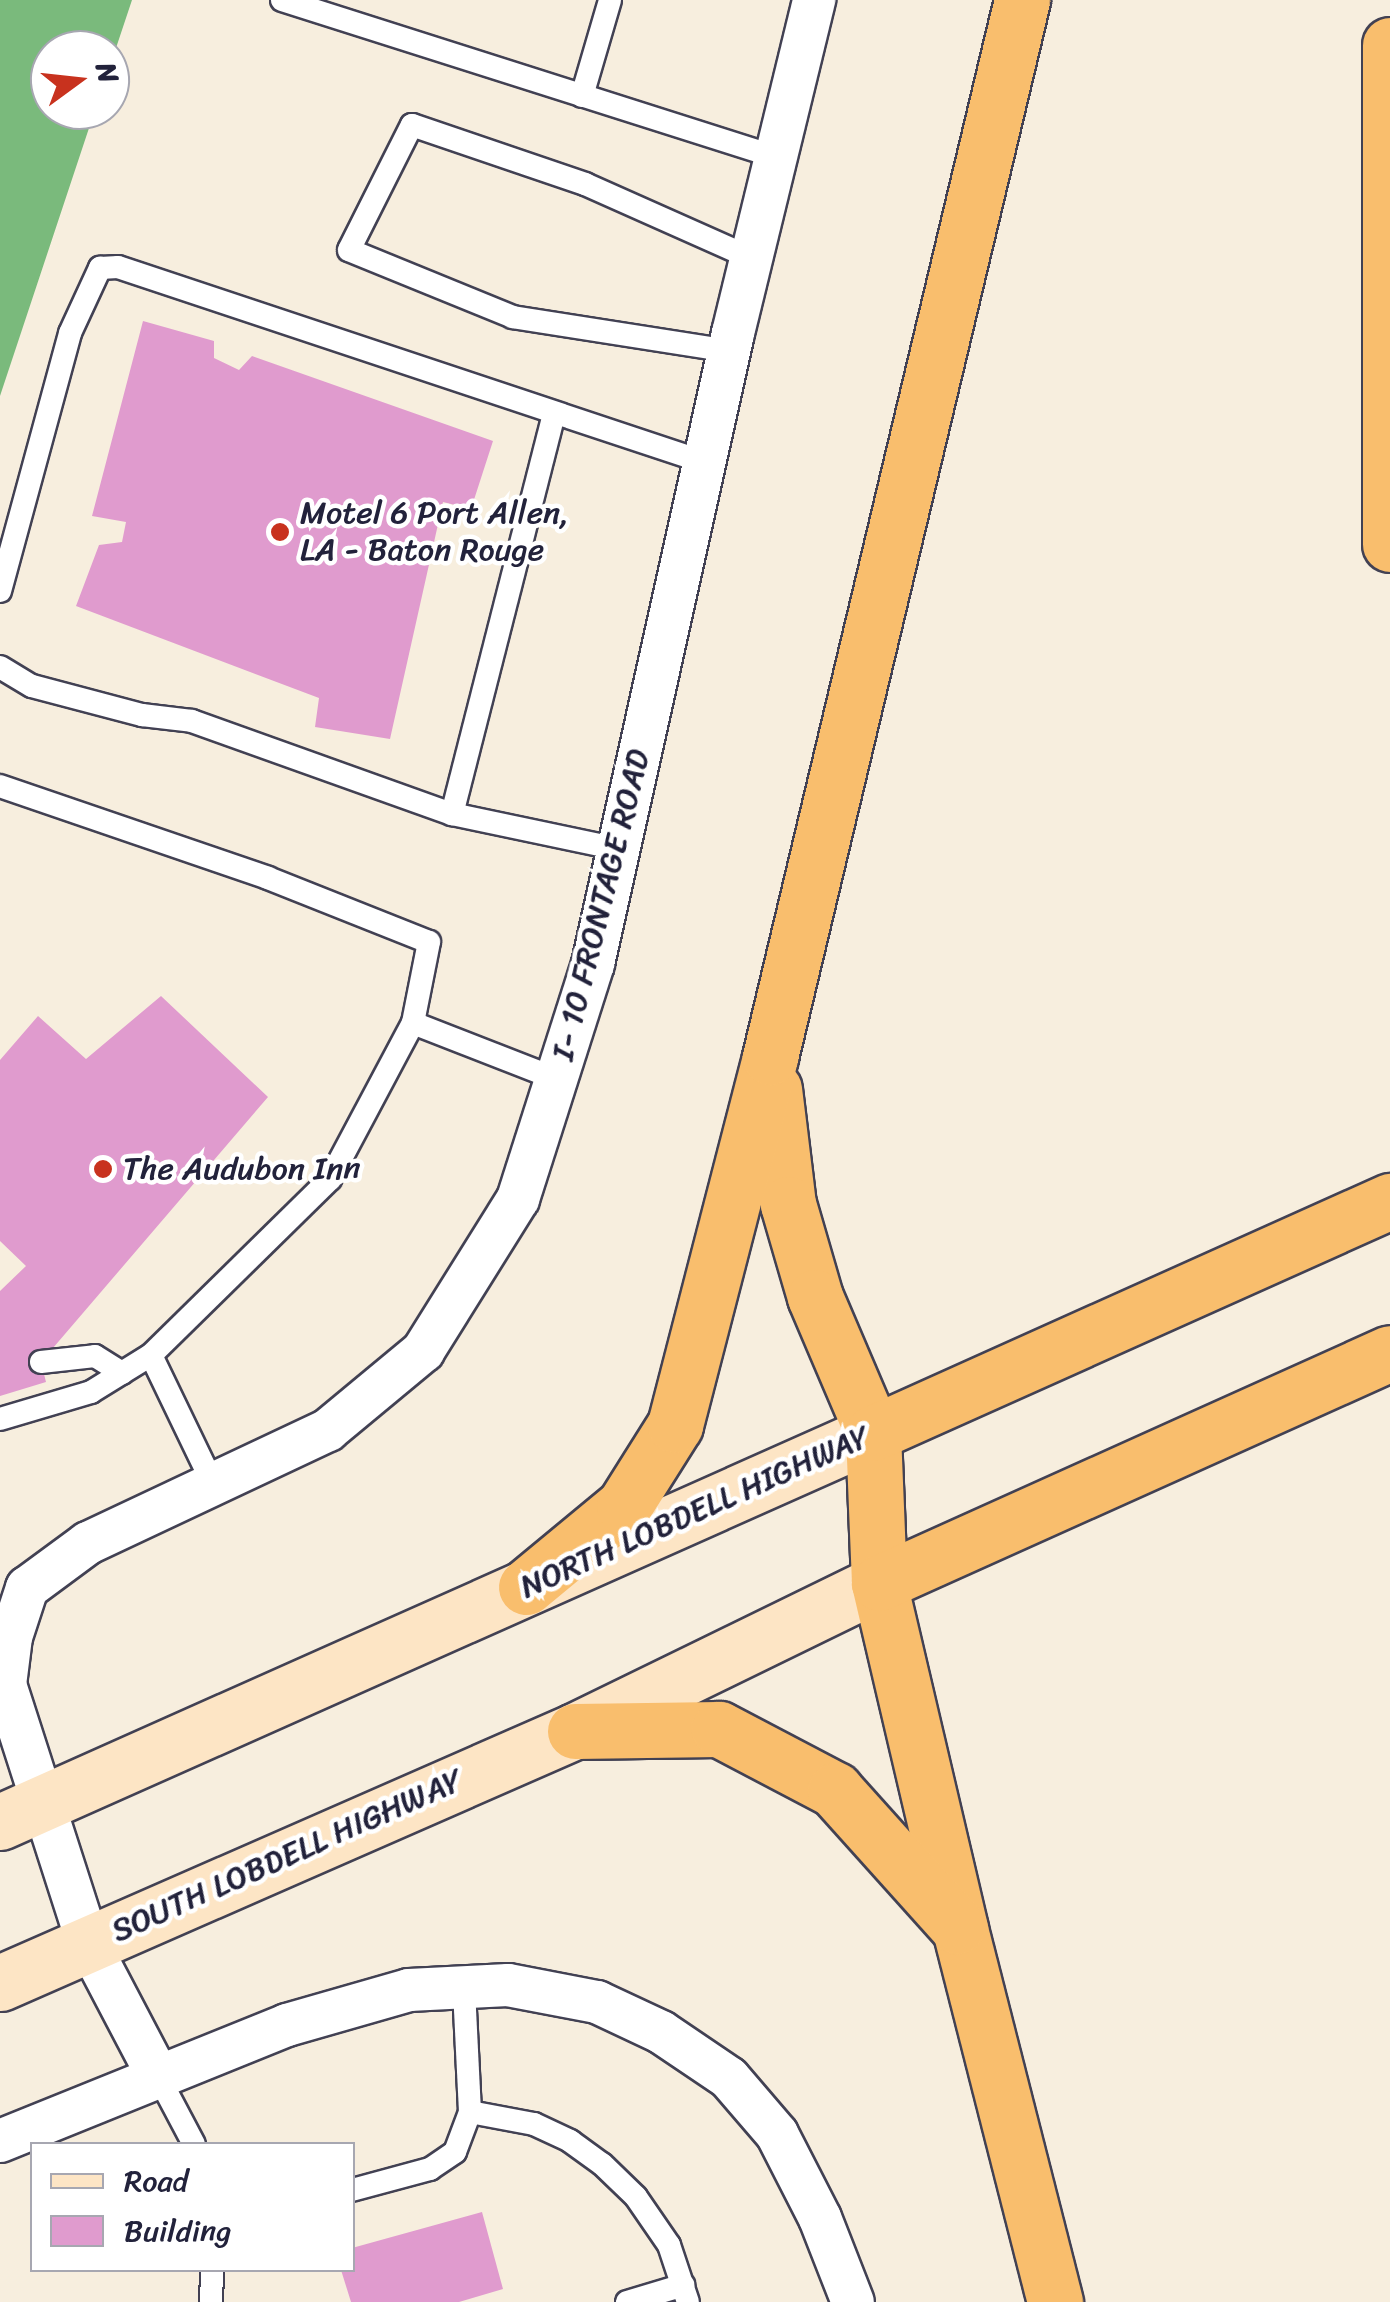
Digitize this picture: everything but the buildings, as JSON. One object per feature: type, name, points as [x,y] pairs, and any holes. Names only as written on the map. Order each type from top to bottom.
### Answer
[{"type":"highway","points":[[526,1587],[624,1506],[675,1425],[770,1057],[1022,0]]},
{"type":"highway","points":[[1390,45],[1390,544]]},
{"type":"highway","points":[[770,1057],[788,1204],[815,1298],[873,1434],[879,1582],[960,1929],[1055,2302]]},
{"type":"highway","name":"NORTH LOBDELL HIGHWAY","points":[[873,1434],[1390,1201]]},
{"type":"highway","points":[[879,1582],[1390,1353]]},
{"type":"highway","points":[[575,1731],[719,1730],[835,1790],[960,1929]]},
{"type":"street","name":"I- 10 FRONTAGE ROAD","points":[[4,1660],[27,1588],[88,1544],[328,1430],[423,1351],[518,1199],[593,964],[729,351],[814,0]]},
{"type":"street","name":"NORTH LOBDELL HIGHWAY","points":[[22,1812],[873,1434]]},
{"type":"street","name":"SOUTH LOBDELL HIGHWAY","points":[[0,1983],[575,1731],[879,1582]]},
{"type":"street","points":[[4,1660],[22,1812],[159,2078]]},
{"type":"street","points":[[0,2141],[288,2025],[409,1990],[508,1985],[597,2002],[661,2032],[728,2078],[778,2134],[820,2218],[853,2302]]},
{"type":"lane","points":[[282,0],[776,157]]},
{"type":"lane","points":[[582,96],[610,0]]},
{"type":"lane","points":[[729,351],[513,317],[349,250],[412,125],[585,184],[751,258]]},
{"type":"lane","points":[[0,592],[70,333],[100,268],[118,267],[704,462]]},
{"type":"lane","points":[[452,814],[554,412]]},
{"type":"lane","points":[[0,668],[32,686],[142,715],[192,721],[452,814],[618,849]]},
{"type":"lane","points":[[0,786],[268,878],[429,942],[413,1023],[330,1179],[151,1355],[91,1392],[0,1419]]},
{"type":"lane","points":[[413,1023],[557,1079]]},
{"type":"lane","points":[[151,1355],[212,1484]]},
{"type":"lane","points":[[41,1362],[95,1356],[122,1374]]},
{"type":"lane","points":[[355,2189],[394,2182],[455,2152],[470,2112],[464,1988]]},
{"type":"lane","points":[[159,2078],[193,2142]]},
{"type":"lane","points":[[470,2112],[534,2124],[570,2140],[636,2197],[670,2246],[686,2294],[627,2302]]},
{"type":"lane","points":[[211,2302],[212,2272]]},
{"type":"green space","points":[[0,0],[132,0],[122,30],[30,30],[30,130],[88,130],[0,396]]},
{"type":"place","name":"Motel 6 Port Allen, LA - Baton Rouge","points":[[280,532]]},
{"type":"place","name":"The Audubon Inn","points":[[103,1169]]}]
